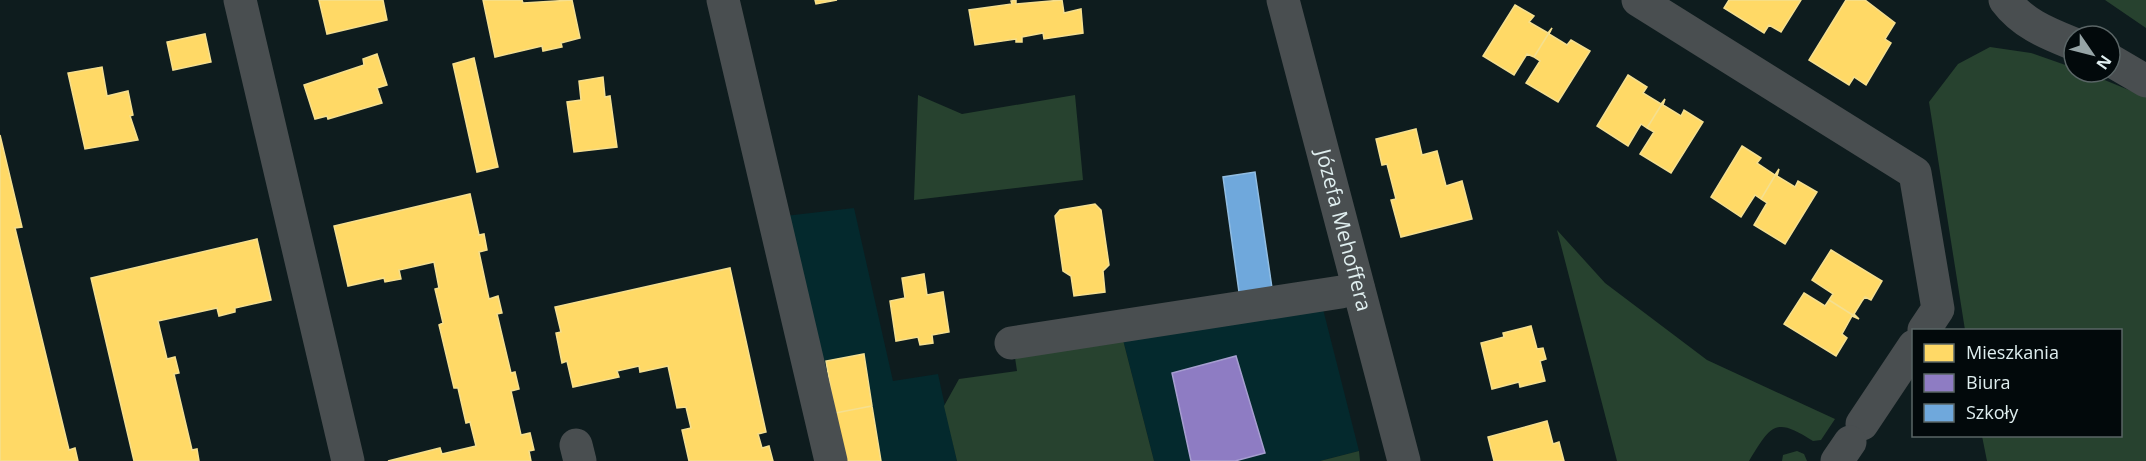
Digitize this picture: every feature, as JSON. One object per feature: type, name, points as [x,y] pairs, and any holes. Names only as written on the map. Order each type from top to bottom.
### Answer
[{"type":"street","points":[[240,0],[348,461]]},
{"type":"street","points":[[723,0],[831,461]]},
{"type":"street","name":"Józefa Mehoffera","points":[[1283,0],[1404,461]]},
{"type":"street","points":[[1638,0],[1915,173],[1938,309],[1925,329]]},
{"type":"street","points":[[2005,0],[2017,16],[2062,39]]},
{"type":"street","points":[[2122,67],[2146,81]]},
{"type":"street","points":[[1011,343],[1341,292],[1358,287]]},
{"type":"street","points":[[1849,442],[1912,349]]},
{"type":"shaded area","points":[[854,208],[893,381],[938,374],[957,461],[839,461],[785,216]]},
{"type":"shaded area","points":[[1323,309],[1359,451],[1320,461],[1154,461],[1122,336]]},
{"type":"green space","points":[[2105,0],[2146,0],[2146,28]]},
{"type":"green space","points":[[1990,47],[2031,53],[2062,64],[2062,84],[2114,84],[2146,97],[2146,461],[1987,461],[1982,437],[2122,437],[2122,329],[1965,329],[1929,102],[1958,64]]},
{"type":"green space","points":[[918,95],[962,114],[1075,95],[1083,180],[914,200]]},
{"type":"green space","points":[[1557,230],[1605,283],[1707,360],[1835,419],[1821,440],[1813,441],[1800,433],[1782,427],[1769,432],[1749,461],[1617,461]]},
{"type":"green space","points":[[1122,336],[1154,461],[957,461],[944,406],[959,379],[1017,371],[1014,351]]},
{"type":"green space","points":[[1359,451],[1360,461],[1320,461]]},
{"type":"green space","points":[[1797,451],[1804,454],[1807,461],[1782,461],[1783,455]]},
{"type":"building: Mieszkania","points":[[319,0],[383,0],[387,20],[327,34]]},
{"type":"building: Mieszkania","points":[[483,0],[522,0],[523,3],[572,0],[580,38],[561,43],[562,47],[543,51],[542,46],[495,57]]},
{"type":"building: Mieszkania","points":[[815,0],[837,0],[816,4]]},
{"type":"building: Mieszkania","points":[[1016,0],[1016,4],[1062,0],[1064,13],[1081,9],[1083,33],[1044,39],[1043,33],[1022,37],[1022,42],[1016,42],[1016,39],[975,45],[969,10],[1012,4],[1011,1]]},
{"type":"building: Mieszkania","points":[[1729,0],[1801,0],[1781,32],[1769,25],[1764,33],[1724,8]]},
{"type":"building: Mieszkania","points":[[1846,0],[1865,0],[1895,23],[1885,39],[1891,43],[1866,85],[1854,77],[1849,85],[1809,60]]},
{"type":"building: Mieszkania","points":[[1515,5],[1534,16],[1529,22],[1548,33],[1552,28],[1534,57],[1527,54],[1514,75],[1483,56]]},
{"type":"building: Mieszkania","points":[[1552,28],[1549,34],[1567,45],[1571,40],[1590,51],[1558,102],[1526,83],[1540,61],[1534,57]]},
{"type":"building: Mieszkania","points":[[205,34],[211,62],[173,70],[167,42]]},
{"type":"building: Mieszkania","points":[[377,54],[387,85],[377,88],[382,103],[328,119],[327,116],[315,119],[304,85],[364,65],[363,59]]},
{"type":"building: Mieszkania","points":[[474,58],[498,167],[477,172],[453,64]]},
{"type":"building: Mieszkania","points":[[102,67],[107,96],[128,91],[133,115],[130,116],[138,140],[85,149],[68,73]]},
{"type":"building: Mieszkania","points":[[1628,75],[1647,87],[1643,93],[1661,104],[1665,99],[1647,128],[1641,124],[1628,146],[1597,126]]},
{"type":"building: Mieszkania","points":[[603,77],[605,97],[610,96],[617,147],[574,152],[567,102],[581,100],[579,81]]},
{"type":"building: Mieszkania","points":[[1665,99],[1663,105],[1681,116],[1684,110],[1703,122],[1671,173],[1640,154],[1654,132],[1647,128]]},
{"type":"building: Mieszkania","points":[[1416,129],[1422,155],[1437,151],[1446,186],[1462,181],[1472,219],[1401,237],[1391,200],[1396,199],[1387,164],[1382,165],[1376,139]]},
{"type":"building: Mieszkania","points":[[0,135],[22,227],[15,228],[69,450],[75,448],[78,461],[0,461]]},
{"type":"building: Mieszkania","points":[[1742,146],[1761,158],[1757,163],[1775,175],[1779,169],[1761,199],[1755,195],[1741,217],[1711,197]]},
{"type":"building: Mieszkania","points":[[1779,169],[1777,176],[1795,187],[1798,181],[1817,192],[1785,244],[1754,225],[1767,203],[1761,199]]},
{"type":"building: Mieszkania","points":[[470,194],[479,235],[484,234],[487,250],[479,252],[489,299],[498,296],[502,313],[497,314],[511,373],[515,372],[519,389],[511,391],[521,435],[530,433],[534,450],[529,451],[531,461],[388,461],[440,448],[442,454],[476,446],[470,422],[466,423],[458,388],[454,388],[439,325],[443,323],[435,289],[439,288],[434,262],[399,270],[401,279],[385,282],[384,278],[348,286],[334,226]]},
{"type":"building: Mieszkania","points":[[1095,204],[1101,210],[1109,265],[1103,271],[1105,292],[1074,296],[1071,276],[1063,271],[1055,216],[1060,210]]},
{"type":"building: Mieszkania","points":[[257,239],[271,300],[235,308],[235,312],[219,316],[217,308],[158,321],[167,359],[175,357],[179,373],[174,374],[192,450],[197,449],[199,461],[134,461],[91,278]]},
{"type":"building: Mieszkania","points":[[1831,250],[1882,281],[1871,300],[1865,297],[1854,314],[1859,319],[1829,300],[1833,294],[1812,280]]},
{"type":"building: Mieszkania","points":[[730,268],[766,432],[758,434],[762,448],[769,446],[773,461],[689,461],[682,430],[691,428],[686,407],[677,408],[668,366],[640,372],[639,366],[617,371],[619,377],[573,387],[567,361],[562,363],[556,333],[561,332],[555,307]]},
{"type":"building: Mieszkania","points":[[924,274],[927,295],[943,292],[949,332],[932,335],[933,343],[920,345],[918,337],[896,341],[890,301],[905,298],[902,278]]},
{"type":"building: Mieszkania","points":[[1804,293],[1825,306],[1829,300],[1859,319],[1852,316],[1842,334],[1847,338],[1836,356],[1784,324]]},
{"type":"building: Mieszkania","points":[[1531,326],[1537,349],[1543,348],[1546,359],[1540,361],[1545,381],[1520,387],[1519,382],[1492,389],[1481,343],[1504,337],[1503,333]]},
{"type":"building: Mieszkania","points":[[864,354],[872,406],[835,413],[826,361]]},
{"type":"building: Mieszkania","points":[[872,406],[881,461],[843,461],[835,413]]},
{"type":"building: Mieszkania","points":[[1547,421],[1553,444],[1559,442],[1564,461],[1494,461],[1488,437]]},
{"type":"building: Biura","points":[[1236,356],[1265,453],[1235,461],[1191,461],[1172,373]]},
{"type":"building: Szkoły","points":[[1255,172],[1272,288],[1239,292],[1223,177]]}]
